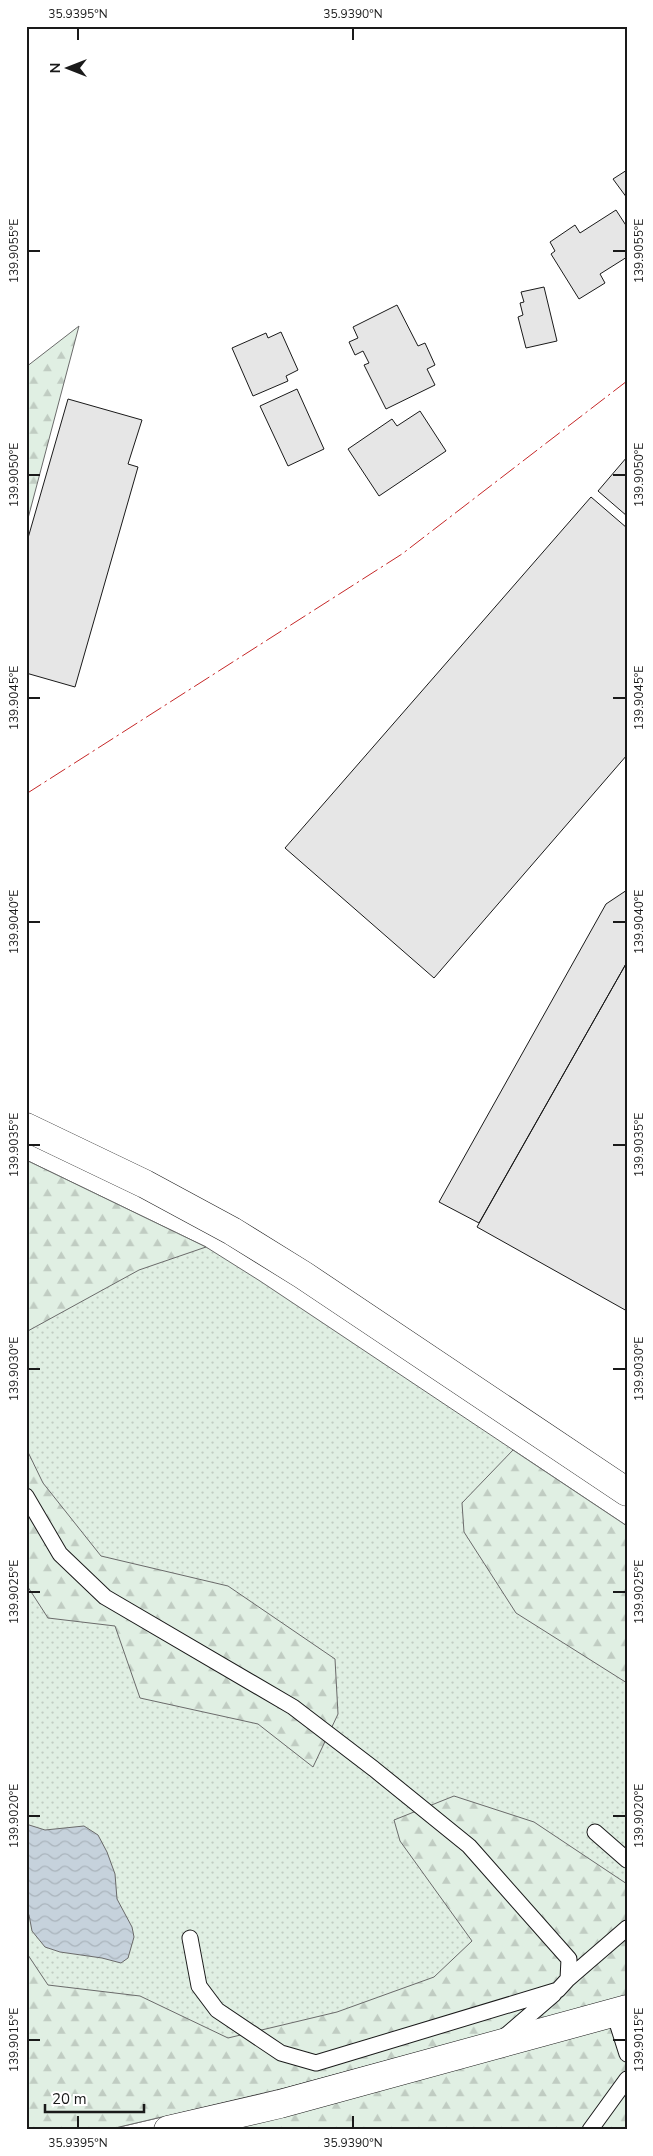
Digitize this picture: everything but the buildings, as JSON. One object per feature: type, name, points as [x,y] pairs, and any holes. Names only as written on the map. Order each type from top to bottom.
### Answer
[{"type":"street","points":[[26,1127],[145,1184],[232,1231],[303,1275],[627,1492]]},
{"type":"street","points":[[168,2130],[280,2104],[621,2011]]},
{"type":"lane","points":[[26,1496],[60,1554],[105,1597],[293,1707],[469,1846],[569,1959],[563,1984]]},
{"type":"lane","points":[[595,1832],[627,1860]]},
{"type":"lane","points":[[496,2044],[627,1928]]},
{"type":"lane","points":[[190,1938],[199,1986],[217,2010],[281,2053],[316,2063],[563,1984]]},
{"type":"lane","points":[[621,2011],[627,2054]]},
{"type":"lane","points":[[590,2130],[627,2079]]},
{"type":"green space","points":[[79,326],[26,526],[26,367]]},
{"type":"green space","points":[[26,1160],[206,1247],[627,1526],[627,1996],[285,2088],[115,2128],[26,2130]]},
{"type":"green space","points":[[26,1160],[206,1247],[139,1270],[26,1332]]},
{"type":"green space","points":[[26,1448],[43,1483],[101,1556],[228,1586],[335,1659],[338,1714],[313,1767],[258,1724],[140,1698],[115,1626],[48,1618],[26,1584]]},
{"type":"green space","points":[[513,1450],[627,1526],[627,1683],[516,1613],[464,1532],[462,1503]]},
{"type":"green space","points":[[454,1796],[534,1822],[627,1884],[627,1996],[285,2088],[115,2128],[26,2130],[26,1952],[48,1985],[140,1996],[228,2038],[337,2012],[434,1977],[472,1941],[400,1841],[394,1820]]},
{"type":"green space","points":[[627,2022],[627,2130],[221,2130]]},
{"type":"water","points":[[26,1824],[45,1830],[84,1826],[98,1835],[115,1874],[117,1899],[132,1927],[134,1937],[128,1958],[121,1963],[102,1958],[60,1952],[45,1947],[32,1931],[29,1915],[26,1910]]},
{"type":"power","points":[[26,794],[402,554],[627,381]]}]
